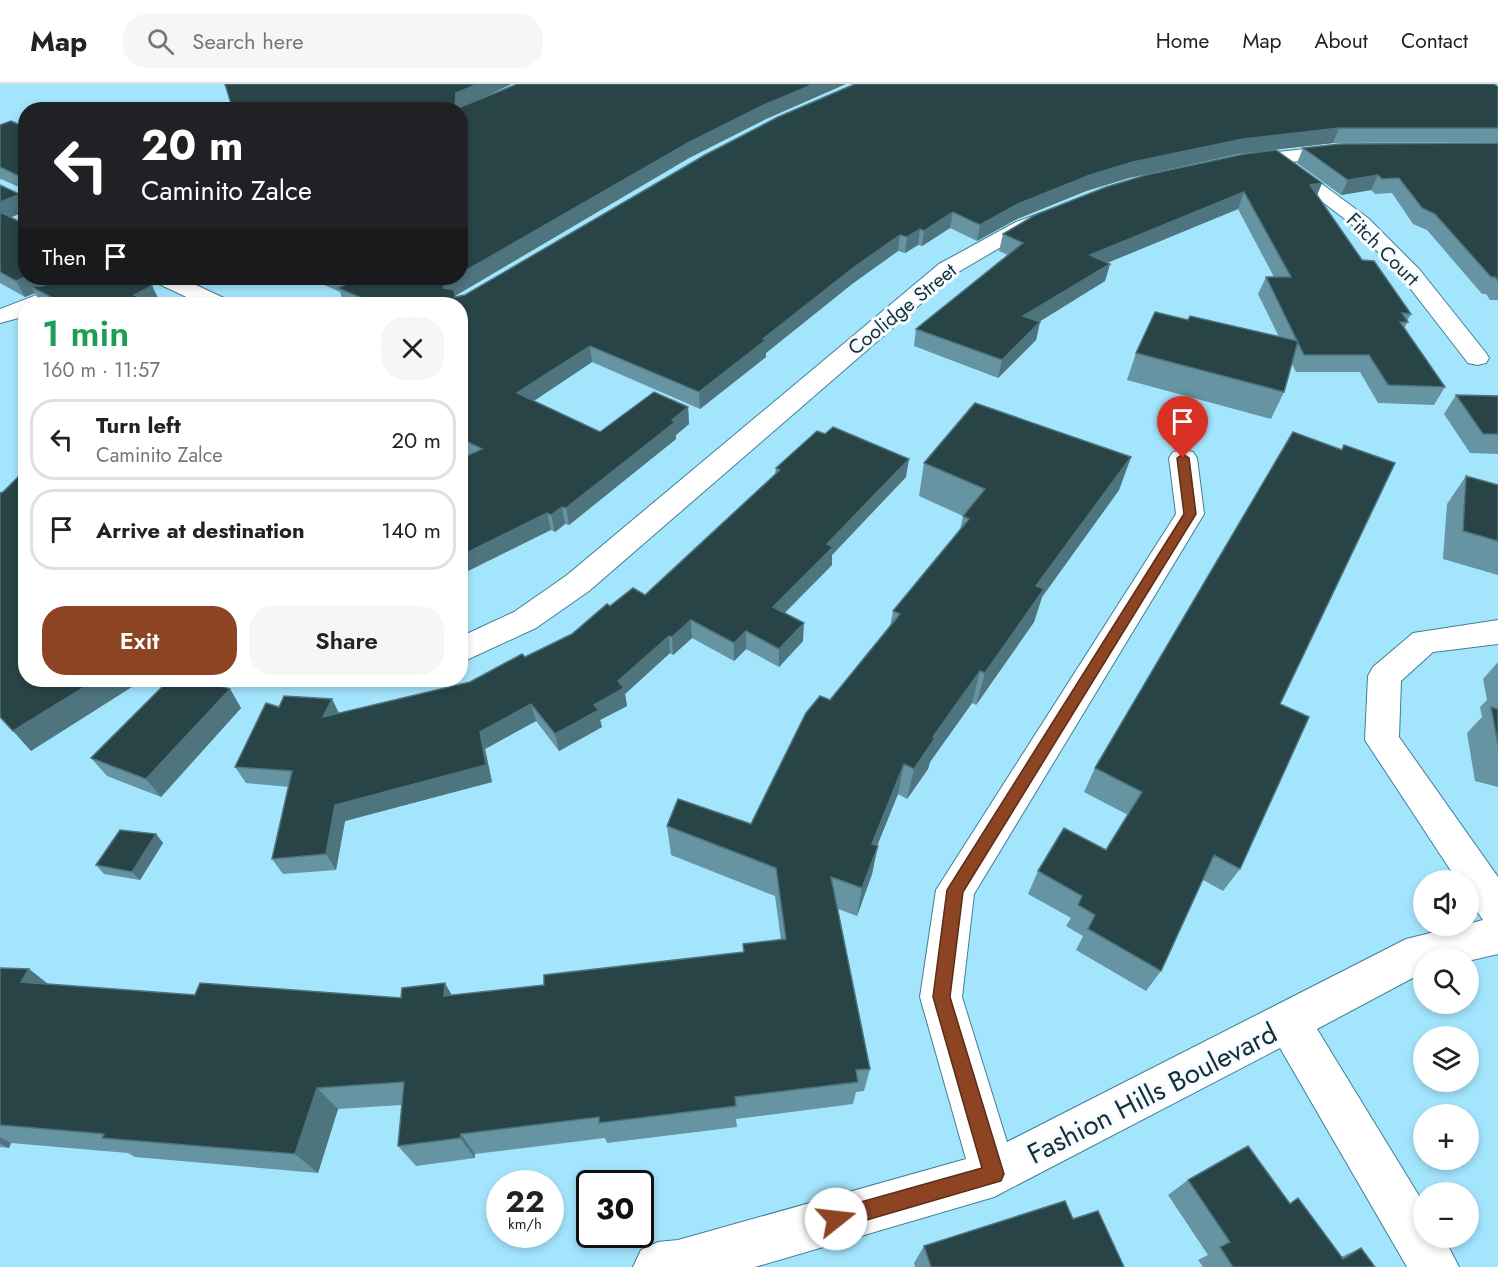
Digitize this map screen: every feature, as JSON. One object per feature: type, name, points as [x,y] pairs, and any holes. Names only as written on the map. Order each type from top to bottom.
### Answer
[{"type":"street","points":[[1215,167],[1274,158],[1368,150]]},
{"type":"street","name":"Fitch Court","points":[[1274,158],[1361,222],[1411,274],[1477,358]]},
{"type":"street","name":"Coolidge Street","points":[[468,647],[525,620],[578,583],[947,269],[1023,226],[1064,209]]},
{"type":"street","points":[[52,297],[82,285]]},
{"type":"street","points":[[179,285],[204,297]]},
{"type":"street","points":[[0,316],[18,310]]},
{"type":"street","points":[[994,1174],[941,997],[956,890],[1190,514],[1183,458]]},
{"type":"street","points":[[1498,632],[1425,641],[1385,676],[1382,740],[1498,909]]},
{"type":"street","name":"Fashion Hills Boulevard","points":[[658,1267],[678,1265],[994,1174],[1230,1050],[1289,1023],[1420,953],[1498,934]]},
{"type":"street","points":[[1289,1023],[1434,1267]]},
{"type":"building","points":[[225,84],[478,84],[456,93],[455,102],[231,102]]},
{"type":"building","points":[[517,84],[814,84],[764,105],[688,143],[468,269],[468,104]]},
{"type":"building","points":[[855,84],[1494,84],[1498,87],[1498,128],[1339,128],[1243,139],[1133,162],[1090,175],[1018,204],[980,225],[953,212],[924,231],[920,229],[907,237],[900,235],[853,268],[699,392],[590,346],[517,393],[600,432],[654,392],[688,407],[672,420],[675,422],[566,508],[562,507],[551,515],[547,513],[468,552],[468,455],[482,449],[468,442],[468,297],[455,297],[465,295],[705,155],[778,117]]},
{"type":"building","points":[[11,121],[18,124],[18,176],[0,167],[0,125]]},
{"type":"building","points":[[1498,143],[1498,281],[1495,277],[1491,277],[1435,214],[1422,208],[1399,178],[1382,179],[1378,175],[1348,180],[1303,148],[1340,144]]},
{"type":"building","points":[[1276,150],[1322,183],[1310,185],[1362,260],[1374,261],[1411,314],[1402,313],[1408,322],[1400,322],[1445,387],[1388,385],[1369,355],[1304,355],[1266,277],[1291,277],[1244,192],[1090,255],[1110,264],[1023,316],[1040,322],[1002,360],[916,329],[1023,243],[1003,234],[1035,215],[1106,187],[1146,175],[1244,154]]},
{"type":"building","points":[[0,185],[18,194],[18,195],[0,202]]},
{"type":"building","points":[[0,212],[18,221],[18,280],[0,272]]},
{"type":"building","points":[[345,285],[445,285],[443,288],[454,290],[455,297],[359,297],[338,288]]},
{"type":"building","points":[[30,286],[152,286],[134,295],[138,297],[51,297]]},
{"type":"building","points":[[1155,312],[1188,320],[1190,316],[1298,341],[1284,392],[1136,353]]},
{"type":"building","points":[[1456,395],[1498,396],[1498,434],[1483,434]]},
{"type":"building","points":[[975,403],[1131,457],[1036,586],[1044,589],[985,673],[980,671],[933,737],[935,738],[914,769],[904,764],[872,844],[878,846],[862,888],[831,877],[870,1069],[856,1070],[858,1082],[735,1097],[736,1106],[599,1123],[599,1117],[461,1134],[460,1138],[398,1146],[404,1082],[317,1088],[295,1154],[102,1138],[104,1134],[0,1125],[0,968],[29,969],[21,982],[195,995],[200,983],[401,998],[402,988],[445,983],[444,996],[544,985],[544,975],[744,952],[743,944],[786,939],[776,868],[667,826],[678,799],[751,824],[806,713],[820,696],[830,700],[900,614],[893,611],[969,519],[963,516],[985,489],[924,463]]},
{"type":"building","points":[[833,427],[909,459],[827,544],[833,547],[773,607],[804,623],[779,649],[746,631],[734,643],[691,620],[672,637],[669,636],[618,681],[624,688],[594,705],[599,710],[555,734],[531,704],[480,732],[486,765],[335,805],[326,854],[272,859],[292,771],[235,767],[266,703],[279,707],[284,696],[332,699],[323,717],[449,687],[468,687],[468,682],[522,654],[525,657],[572,634],[607,604],[610,606],[633,588],[645,595],[780,470],[776,468],[817,431],[825,434]]},
{"type":"building","points":[[1293,432],[1342,450],[1344,445],[1395,463],[1280,704],[1309,717],[1240,869],[1214,855],[1161,971],[1088,929],[1095,915],[1078,905],[1082,896],[1038,871],[1064,828],[1106,850],[1142,792],[1095,768]]},
{"type":"building","points":[[1466,476],[1498,485],[1498,541],[1463,531]]},
{"type":"building","points":[[18,477],[18,687],[85,687],[13,731],[0,717],[0,493]]},
{"type":"building","points":[[162,687],[224,687],[230,689],[146,779],[91,758]]},
{"type":"building","points":[[1491,707],[1498,709],[1498,745]]},
{"type":"building","points":[[120,830],[156,834],[132,872],[96,865]]},
{"type":"building","points":[[1248,1146],[1290,1204],[1298,1198],[1343,1259],[1361,1248],[1375,1267],[1233,1267],[1220,1247],[1230,1242],[1188,1180]]},
{"type":"building","points":[[1065,1201],[1073,1219],[1098,1211],[1124,1267],[931,1267],[924,1246]]},
{"type":"route","points":[[836,1219],[994,1174],[941,997],[956,890],[1190,514],[1183,458]]}]
